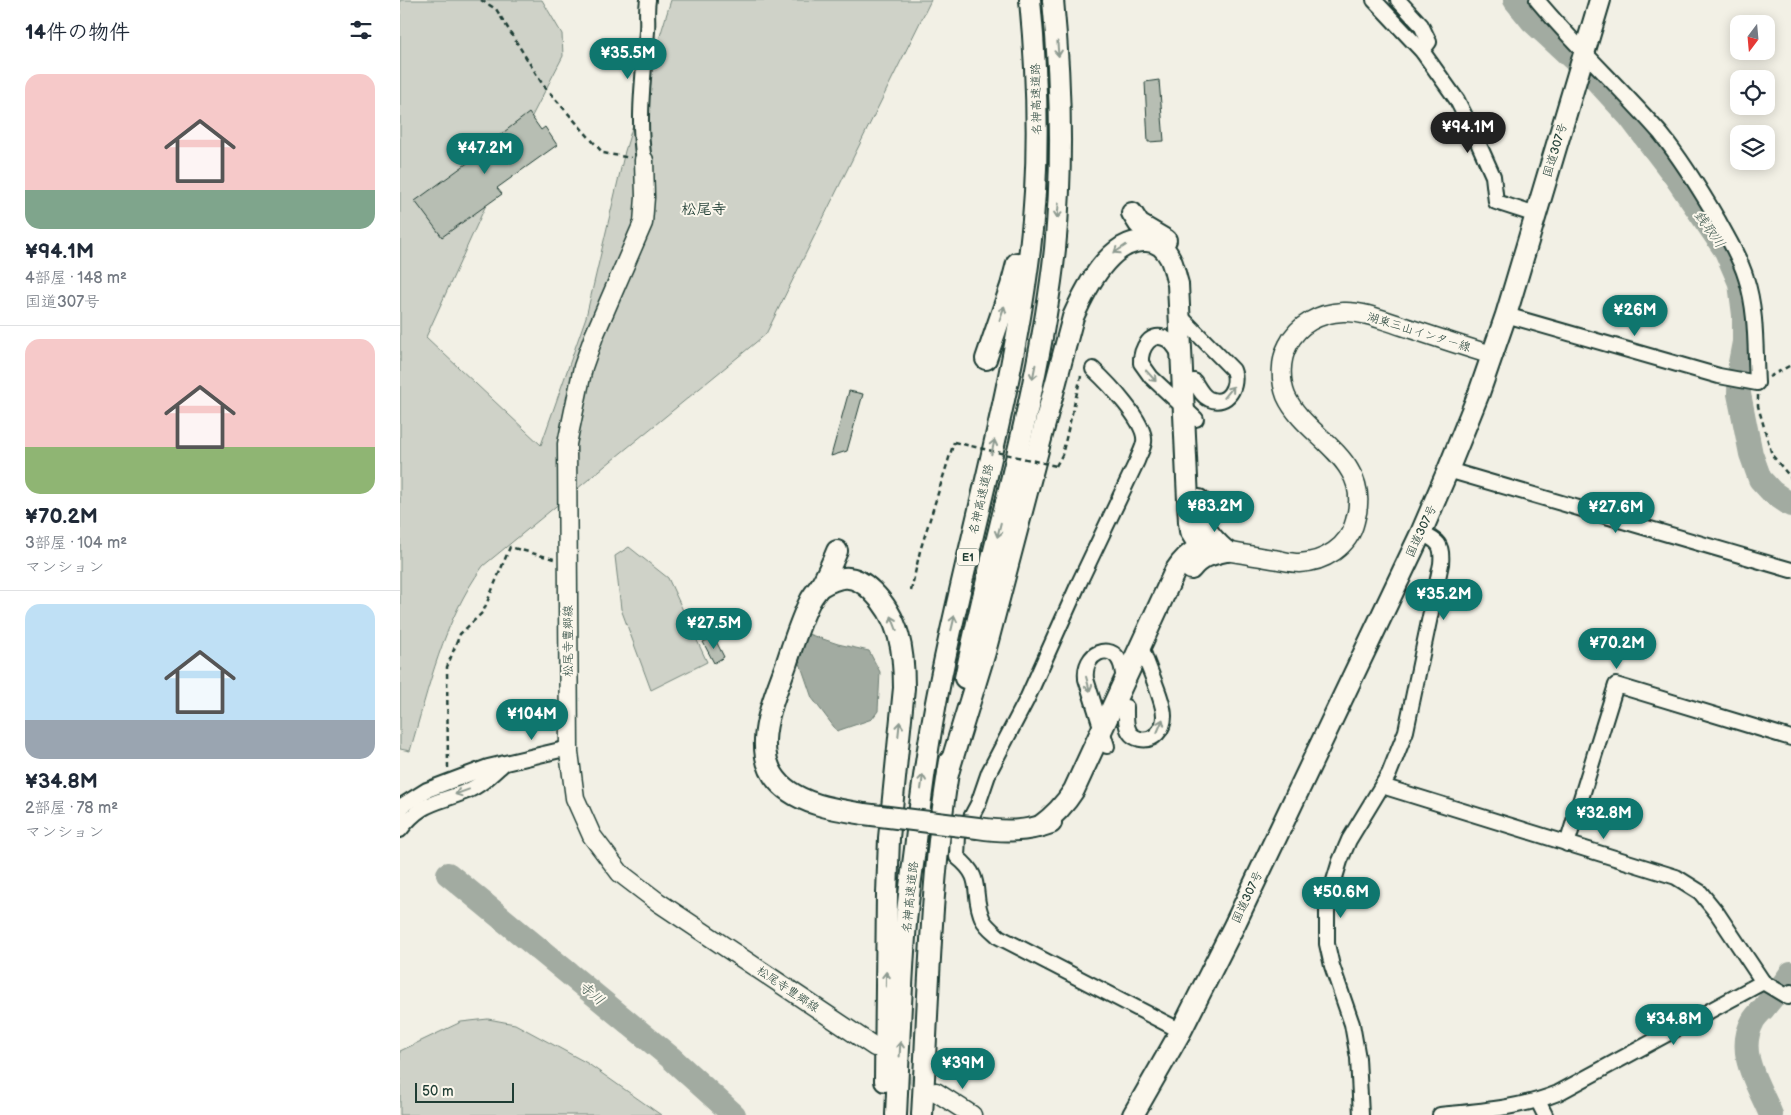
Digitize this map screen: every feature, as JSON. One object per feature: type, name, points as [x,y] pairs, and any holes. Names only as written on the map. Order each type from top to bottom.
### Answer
[{"type":"highway","name":"名神高速道路","points":[[896,1115],[906,921],[924,766],[939,686],[1021,315],[1030,247],[1035,196],[1037,130],[1036,60],[1030,0]]},
{"type":"highway","name":"名神高速道路","points":[[922,1115],[934,916],[942,814],[948,773],[973,638],[1023,432],[1044,320],[1054,250],[1059,198],[1061,132],[1059,59],[1053,0]]},
{"type":"highway","name":"国道307号","points":[[1133,1115],[1181,1031],[1234,926],[1421,533],[1448,470],[1506,315],[1600,0]]},
{"type":"highway","points":[[986,359],[1011,286],[1035,196]]},
{"type":"highway","points":[[1132,213],[1139,224],[1169,242],[1183,262],[1190,285],[1181,357],[1190,414],[1201,521],[1207,532],[1226,551]]},
{"type":"highway","points":[[836,551],[820,587],[811,598],[804,614],[772,703],[765,732],[764,749],[768,764],[778,781],[794,794],[814,804],[864,814],[1017,831],[1039,827],[1054,816],[1066,804],[1105,738],[1126,707],[1175,571],[1182,560],[1200,547],[1190,531],[1189,522],[1190,414],[1194,381],[1186,322],[1178,284],[1170,258],[1165,250],[1158,244],[1140,240],[1123,246],[1111,256],[1083,295],[1074,317],[985,652],[948,773]]},
{"type":"highway","points":[[1105,738],[1124,683],[1144,654],[1186,575],[1195,563],[1207,556],[1226,551]]},
{"type":"highway","points":[[820,587],[832,580],[843,577],[853,578],[870,588],[889,611],[896,626],[904,666],[904,688],[892,799],[887,894],[885,1079],[887,1115]]},
{"type":"main road","name":"松尾寺豊郷線","points":[[644,160],[645,197],[643,223],[594,336],[583,367],[567,444],[569,748],[575,798],[592,836],[620,873],[658,902],[875,1047]]},
{"type":"main road","name":"湖東三山インター線","points":[[1200,547],[1297,563],[1314,561],[1331,555],[1346,541],[1354,525],[1359,509],[1358,489],[1351,472],[1340,456],[1297,413],[1287,397],[1283,385],[1281,371],[1284,352],[1292,336],[1305,324],[1323,316],[1344,312],[1367,315],[1492,355]]},
{"type":"main road","points":[[936,1092],[972,1115]]},
{"type":"street","points":[[644,160],[642,147],[642,78],[648,0]]},
{"type":"street","points":[[1374,0],[1422,51],[1457,100],[1493,176],[1496,202],[1536,215]]},
{"type":"street","points":[[1398,0],[1421,25],[1429,42],[1422,51]]},
{"type":"street","points":[[1506,315],[1719,376],[1757,383],[1752,309],[1747,279],[1737,254],[1705,197],[1662,136],[1583,54],[1537,0]]},
{"type":"street","points":[[1186,322],[1233,370],[1235,376],[1233,391],[1217,401],[1210,400],[1204,396],[1194,381]]},
{"type":"street","points":[[1181,357],[1170,341],[1164,338],[1156,338],[1148,341],[1143,348],[1141,364],[1190,414]]},
{"type":"street","points":[[1094,369],[1111,386],[1129,409],[1137,421],[1144,441],[1137,461],[1027,699],[989,772],[978,804],[969,821],[958,835],[957,857],[968,866],[975,878],[978,905],[984,922],[999,937],[1181,1031]]},
{"type":"street","points":[[1448,470],[1791,570]]},
{"type":"street","points":[[1361,1115],[1358,1058],[1352,1024],[1332,966],[1327,944],[1327,912],[1334,881],[1349,840],[1392,767],[1406,731],[1442,552],[1436,541],[1421,533]]},
{"type":"street","points":[[1105,738],[1086,679],[1088,662],[1094,655],[1101,652],[1117,657],[1124,683]]},
{"type":"street","points":[[1126,707],[1126,725],[1130,733],[1144,740],[1158,734],[1162,727],[1164,712],[1144,654]]},
{"type":"street","points":[[1567,844],[1616,685],[1791,738]]},
{"type":"street","points":[[400,811],[403,804],[427,790],[488,767],[569,748]]},
{"type":"street","points":[[400,830],[410,817],[426,805],[468,791],[483,782],[502,765]]},
{"type":"street","points":[[1382,786],[1676,877],[1700,892],[1717,913],[1763,982],[1790,997]]},
{"type":"street","points":[[1440,1115],[1473,1113],[1538,1101],[1558,1093],[1763,982]]},
{"type":"street","points":[[1538,1101],[1545,1115]]},
{"type":"path","points":[[481,0],[496,10],[543,84],[603,153],[644,160]]},
{"type":"path","points":[[1791,365],[1757,383],[1758,406],[1772,455],[1791,478]]},
{"type":"path","points":[[911,592],[920,551],[954,442],[1056,466],[1062,456],[1081,375],[1094,369]]},
{"type":"path","points":[[448,782],[447,667],[460,634],[483,612],[510,547],[568,563]]},
{"type":"shaded area","points":[[400,0],[542,0],[562,34],[563,56],[485,207],[426,337],[541,445],[586,317],[625,151],[671,0],[931,0],[766,334],[483,566],[457,609],[447,632],[410,751],[400,749]]},
{"type":"shaded area","points":[[629,547],[668,578],[707,662],[651,690],[621,609],[615,556]]},
{"type":"shaded area","points":[[808,634],[838,644],[869,651],[880,672],[878,711],[872,719],[837,731],[812,698],[799,660],[797,641]]},
{"type":"shaded area","points":[[488,1019],[515,1024],[587,1063],[661,1115],[400,1115],[400,1051],[461,1022]]},
{"type":"building","points":[[1159,80],[1164,141],[1148,142],[1145,82]]},
{"type":"building","points":[[529,113],[541,130],[545,127],[557,145],[497,188],[502,194],[442,237],[415,201],[484,151],[501,137],[500,135]]},
{"type":"building","points":[[849,391],[863,394],[847,451],[831,456]]},
{"type":"building","points":[[714,637],[724,657],[714,663],[703,642]]},
{"type":"waterway","name":"銭取川","points":[[1515,0],[1532,21],[1597,81],[1630,117],[1675,176],[1726,251],[1740,283],[1744,315],[1744,342],[1740,363],[1739,394],[1751,454],[1760,479],[1772,492],[1791,505]]},
{"type":"waterway","name":"寺川","points":[[448,874],[670,1057],[734,1115]]},
{"type":"waterway","name":"銭取川","points":[[1771,1115],[1751,1069],[1748,1057],[1748,1033],[1755,1018],[1791,973]]},
{"type":"tunnel","points":[[890,1058],[933,1090]]},
{"type":"district","name":"松尾寺","points":[[704,209]]}]
